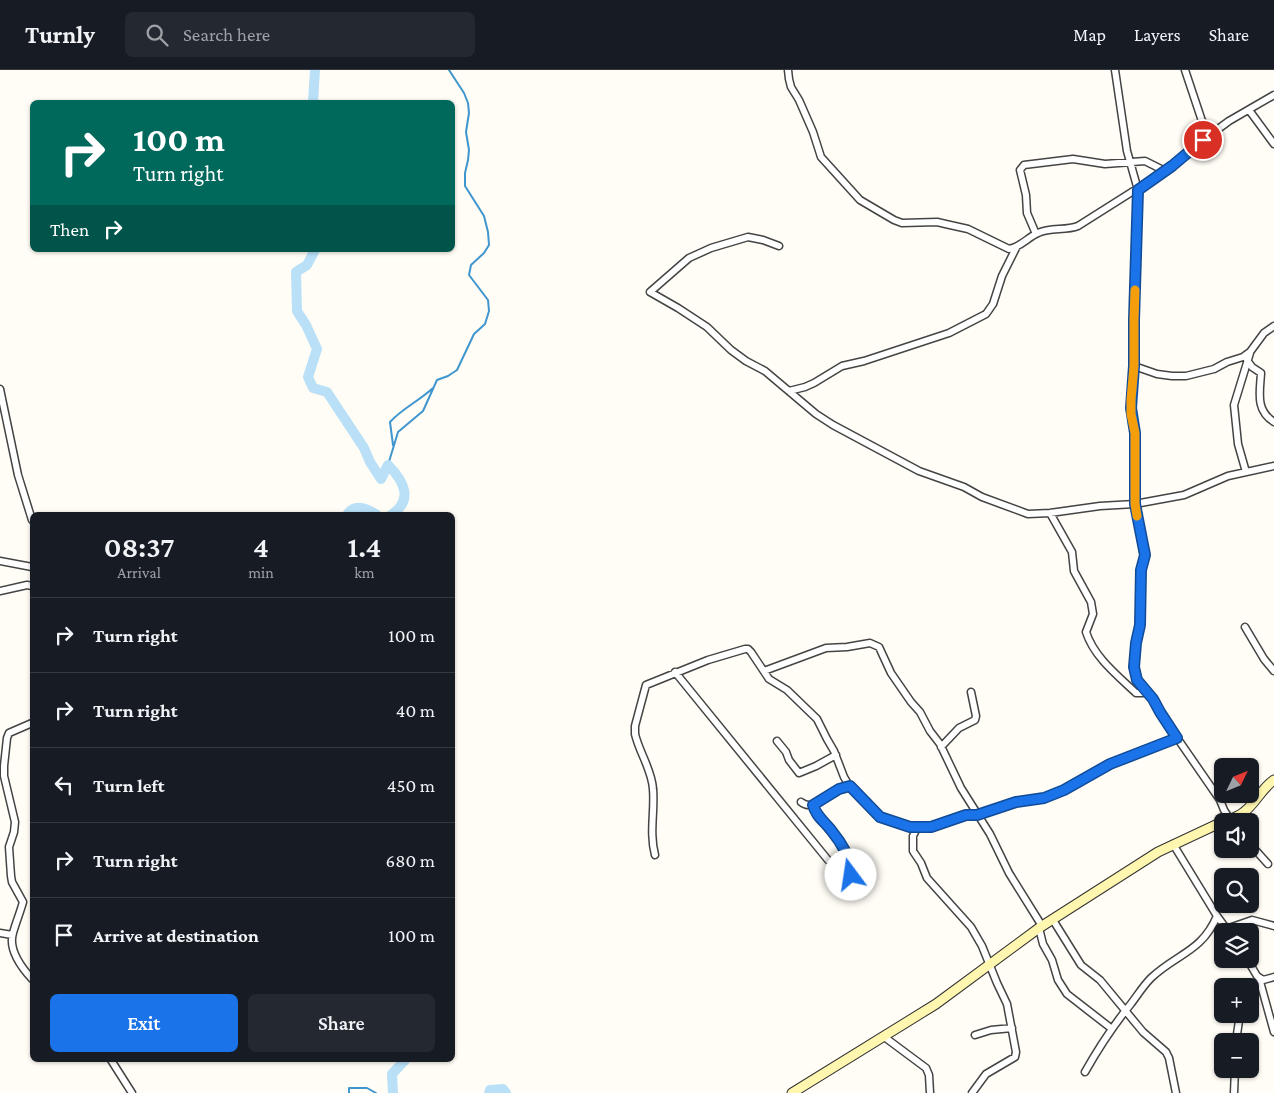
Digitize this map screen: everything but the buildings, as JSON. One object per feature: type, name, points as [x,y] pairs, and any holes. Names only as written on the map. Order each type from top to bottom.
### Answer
[{"type":"street","points":[[788,70],[788,79],[800,100],[822,157],[860,200],[902,223],[943,223],[968,229],[1006,248],[1016,248]]},
{"type":"street","points":[[1115,70],[1122,124],[1138,190],[1134,366],[1131,408],[1135,433],[1135,504],[1145,555],[1141,570],[1140,625],[1134,667],[1137,680],[1153,699],[1177,738],[1220,800],[1224,813]]},
{"type":"street","points":[[1185,70],[1202,121],[1213,132]]},
{"type":"street","points":[[789,391],[806,387],[842,366],[864,361],[949,333],[986,314],[993,304],[1002,276],[1016,248],[1036,234],[1078,226],[1090,217],[1138,190],[1213,132],[1274,95]]},
{"type":"street","points":[[1249,110],[1274,144]]},
{"type":"street","points":[[1036,234],[1027,213],[1025,189],[1020,170],[1022,167],[1035,163],[1074,159],[1097,163],[1148,161],[1165,171]]},
{"type":"street","points":[[779,246],[764,240],[748,237],[711,248],[688,258],[650,292],[707,327],[731,350],[765,371],[816,414],[919,471],[964,487],[982,497],[1021,512],[1034,514],[1135,504],[1190,494],[1220,479],[1274,466]]},
{"type":"street","points":[[1246,472],[1238,444],[1234,405],[1250,352],[1263,335],[1274,326]]},
{"type":"street","points":[[1134,366],[1163,375],[1183,376],[1214,369],[1227,362],[1238,360],[1250,352]]},
{"type":"street","points":[[1247,360],[1252,367],[1261,373],[1259,393],[1261,406],[1267,416],[1274,422]]},
{"type":"street","points":[[0,389],[18,475],[30,514]]},
{"type":"street","points":[[1050,513],[1072,552],[1074,572],[1091,602],[1094,614],[1086,632],[1090,641],[1105,663],[1133,690],[1138,694],[1146,693]]},
{"type":"street","points":[[0,561],[30,567]]},
{"type":"street","points":[[0,591],[30,586]]},
{"type":"street","points":[[1245,628],[1264,659],[1274,671]]},
{"type":"street","points":[[764,671],[826,648],[873,643],[881,650],[890,671],[920,712],[941,747],[961,788],[990,834],[1009,873],[1041,927],[1043,944],[1052,960],[1058,980],[1067,994],[1112,1029]]},
{"type":"street","points":[[655,855],[651,828],[654,791],[636,742],[635,726],[646,685],[708,660],[745,649],[751,652],[769,679],[787,690],[815,716],[850,786],[880,817],[917,828],[931,827],[966,815],[977,815],[1016,802],[1044,798],[1064,790],[1110,764],[1177,738]]},
{"type":"street","points":[[675,672],[828,860]]},
{"type":"street","points":[[941,747],[956,731],[976,718],[971,692]]},
{"type":"street","points":[[30,724],[9,733],[6,738],[4,776],[15,822],[9,847],[11,876],[22,902],[12,935],[16,957],[30,977]]},
{"type":"street","points":[[777,741],[799,773],[836,755]]},
{"type":"street","points":[[1242,813],[1265,787],[1274,780]]},
{"type":"street","points":[[801,802],[808,806],[813,805],[839,789],[850,786]]},
{"type":"street","points":[[813,805],[850,860],[853,869],[852,874],[843,888]]},
{"type":"street","points":[[792,1093],[936,1004],[1041,927],[1158,852],[1214,827]]},
{"type":"street","points":[[917,828],[912,836],[913,851],[921,863],[927,878],[971,926],[1006,999],[1016,1052],[1015,1057],[986,1074],[972,1093]]},
{"type":"street","points":[[1173,844],[1222,923]]},
{"type":"street","points":[[1259,854],[1268,864]]},
{"type":"street","points":[[1085,1072],[1124,1012],[1153,976],[1200,943],[1209,932],[1217,916]]},
{"type":"street","points":[[1052,920],[1081,965],[1097,978],[1142,1032],[1168,1055],[1176,1093]]},
{"type":"street","points":[[1244,923],[1252,920],[1274,926]]},
{"type":"street","points":[[0,933],[12,935]]},
{"type":"street","points":[[1253,968],[1260,979],[1274,1032]]},
{"type":"street","points":[[1260,979],[1274,977]]},
{"type":"street","points":[[975,1035],[991,1030],[1012,1028]]},
{"type":"street","points":[[883,1036],[926,1068],[929,1075],[930,1093]]},
{"type":"street","points":[[112,1062],[132,1093]]},
{"type":"street","points":[[1234,1078],[1234,1093]]},
{"type":"waterway","points":[[313,100],[315,70]]},
{"type":"waterway","points":[[388,465],[398,432],[423,411],[437,380],[457,370],[474,334],[485,324],[489,311],[488,300],[469,275],[471,265],[484,253],[489,245],[488,232],[484,216],[465,186],[469,150],[466,132],[469,113],[468,103],[464,93],[449,70]]},
{"type":"waterway","points":[[314,252],[307,265],[296,272],[297,311],[317,349],[308,377],[313,388],[327,392],[364,448],[381,479],[388,465],[398,477],[404,490],[404,497],[402,503],[394,512]]},
{"type":"waterway","points":[[393,445],[390,422],[433,388]]},
{"type":"waterway","points":[[349,512],[357,508],[372,512]]},
{"type":"waterway","points":[[393,1093],[392,1074],[403,1062]]},
{"type":"waterway","points":[[349,1093],[349,1088],[367,1088],[376,1093]]},
{"type":"waterway","points":[[489,1093],[490,1090],[503,1089],[506,1093]]},
{"type":"slow traffic","points":[[1135,290],[1131,414],[1135,433],[1135,504],[1137,516]]},
{"type":"route","points":[[851,875],[853,869],[850,860],[813,805],[839,789],[850,786],[874,813],[885,820],[910,827],[931,827],[966,815],[977,815],[1016,802],[1044,798],[1088,778],[1110,764],[1177,738],[1153,699],[1137,680],[1134,667],[1134,655],[1140,625],[1139,594],[1141,570],[1145,555],[1135,504],[1135,433],[1131,414],[1138,190],[1172,166],[1203,140]]}]
